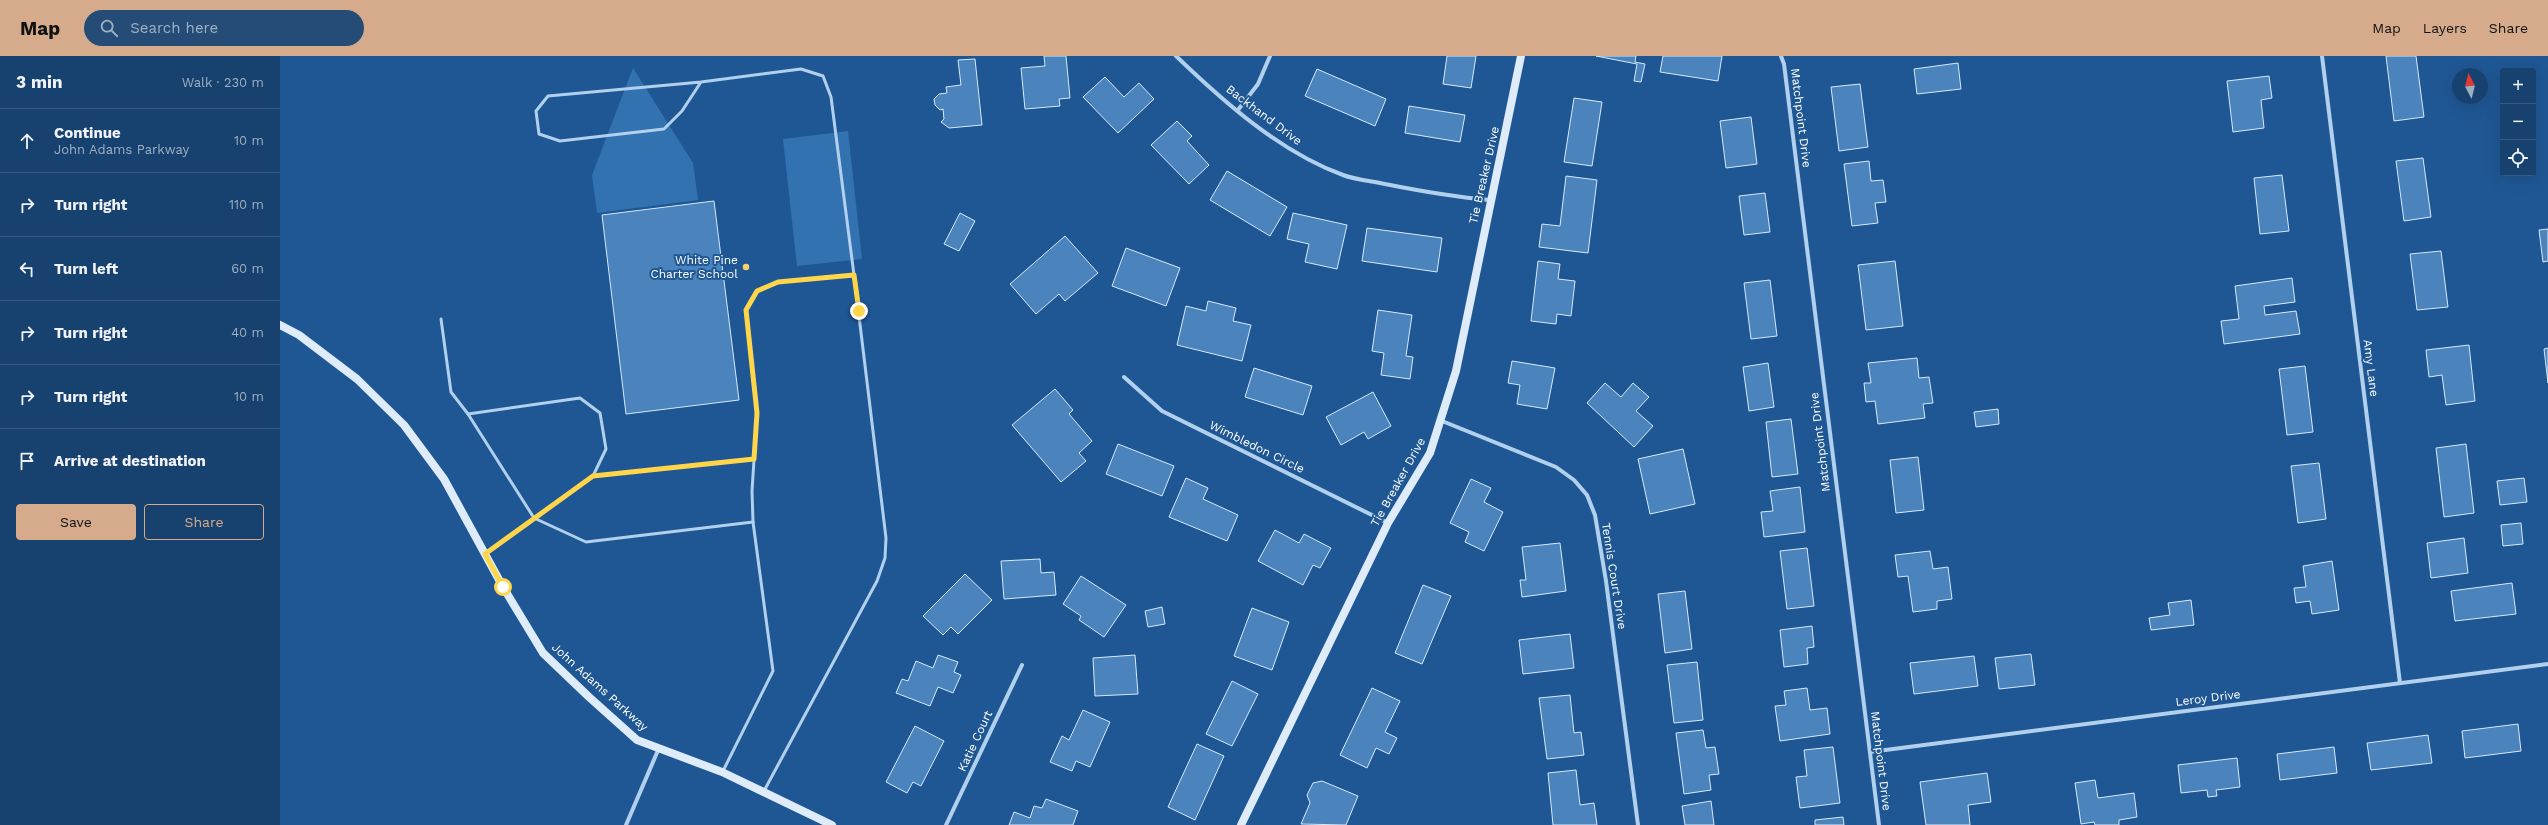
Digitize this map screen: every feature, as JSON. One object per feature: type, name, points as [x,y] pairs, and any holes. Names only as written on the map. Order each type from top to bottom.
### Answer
[{"type":"street","name":"Backhand Drive","points":[[1176,56],[1238,110],[1276,139],[1308,159],[1344,175],[1447,196],[1490,200]]},
{"type":"street","points":[[1238,110],[1258,84],[1270,56]]},
{"type":"street","name":"Tie Breaker Drive","points":[[1242,825],[1388,523],[1430,453],[1442,421],[1456,371],[1490,200],[1521,56]]},
{"type":"street","name":"Matchpoint Drive","points":[[1781,56],[1785,72],[1879,825]]},
{"type":"street","name":"Amy Lane","points":[[2322,56],[2400,683]]},
{"type":"street","name":"John Adams Parkway","points":[[280,325],[299,335],[357,379],[404,425],[444,479],[485,554],[543,653],[637,740],[722,772],[832,825]]},
{"type":"street","name":"Wimbledon Circle","points":[[1124,377],[1162,411],[1388,523]]},
{"type":"street","name":"Tennis Court Drive","points":[[1442,421],[1556,467],[1574,480],[1587,495],[1595,515],[1606,581],[1638,825]]},
{"type":"street","name":"Leroy Drive","points":[[1870,752],[2548,664]]},
{"type":"street","name":"Katie Court","points":[[946,825],[1022,665]]},
{"type":"street","points":[[626,825],[659,748]]},
{"type":"lane","points":[[701,82],[682,111],[664,129],[560,141],[539,134],[536,111],[548,96],[701,82],[801,69],[823,76],[830,97],[854,275],[885,531],[885,558],[878,581],[763,792]]},
{"type":"lane","points":[[722,772],[773,671],[754,522],[754,459],[757,413],[746,310],[757,291],[778,282],[854,275]]},
{"type":"lane","points":[[441,319],[451,392],[468,414],[534,518],[586,542],[754,522]]},
{"type":"lane","points":[[468,414],[580,398],[600,413],[606,449],[593,476],[485,554]]},
{"type":"lane","points":[[593,476],[754,459]]},
{"type":"shaded area","points":[[633,68],[693,163],[698,200],[597,213],[592,175]]},
{"type":"shaded area","points":[[848,131],[862,259],[797,266],[783,139]]},
{"type":"building","points":[[1044,56],[1066,56],[1070,98],[1059,99],[1060,106],[1025,109],[1021,68],[1045,66]]},
{"type":"building","points":[[1447,56],[1476,56],[1471,88],[1443,84]]},
{"type":"building","points":[[1596,56],[1636,56],[1635,62],[1645,64],[1641,82],[1634,81],[1637,64]]},
{"type":"building","points":[[1663,56],[1722,56],[1718,81],[1660,72]]},
{"type":"building","points":[[2386,56],[2416,56],[2424,117],[2394,121]]},
{"type":"building","points":[[975,59],[982,125],[949,128],[941,122],[944,119],[943,109],[940,110],[935,105],[934,99],[939,94],[947,93],[946,87],[961,85],[958,60]]},
{"type":"building","points":[[1958,63],[1961,89],[1917,94],[1914,69]]},
{"type":"building","points":[[1317,69],[1386,99],[1375,126],[1305,96]]},
{"type":"building","points":[[2269,76],[2272,98],[2261,100],[2264,128],[2233,132],[2227,81]]},
{"type":"building","points":[[1105,77],[1124,97],[1139,83],[1154,99],[1118,133],[1083,97]]},
{"type":"building","points":[[1860,84],[1868,147],[1839,151],[1831,87]]},
{"type":"building","points":[[1574,98],[1602,102],[1592,166],[1564,162]]},
{"type":"building","points":[[1409,106],[1465,115],[1460,142],[1405,133]]},
{"type":"building","points":[[1751,117],[1757,164],[1726,168],[1720,121]]},
{"type":"building","points":[[1177,121],[1192,136],[1187,141],[1209,165],[1189,184],[1151,145]]},
{"type":"building","points":[[2423,158],[2431,217],[2404,221],[2396,161]]},
{"type":"building","points":[[1869,161],[1871,181],[1883,180],[1886,202],[1875,203],[1878,223],[1852,226],[1844,164]]},
{"type":"building","points":[[1227,171],[1287,207],[1270,236],[1210,200]]},
{"type":"building","points":[[2282,175],[2289,231],[2260,234],[2254,178]]},
{"type":"building","points":[[1566,176],[1597,180],[1588,253],[1539,247],[1542,224],[1560,226]]},
{"type":"building","points":[[1765,193],[1770,232],[1744,235],[1739,196]]},
{"type":"building","points":[[714,201],[739,400],[626,414],[602,215]]},
{"type":"building","points":[[960,213],[975,221],[959,251],[944,244]]},
{"type":"building","points":[[1293,213],[1347,225],[1337,269],[1305,262],[1309,244],[1287,239]]},
{"type":"building","points":[[1367,228],[1442,238],[1437,272],[1362,261]]},
{"type":"building","points":[[2548,229],[2548,261],[2543,262],[2539,230]]},
{"type":"building","points":[[1065,236],[1098,273],[1065,301],[1059,294],[1036,314],[1010,284]]},
{"type":"building","points":[[1126,248],[1180,268],[1166,306],[1112,286]]},
{"type":"building","points":[[2441,251],[2448,307],[2417,310],[2410,254]]},
{"type":"building","points":[[1538,261],[1560,264],[1558,279],[1575,281],[1571,316],[1557,314],[1556,324],[1531,321]]},
{"type":"building","points":[[1895,261],[1903,326],[1866,330],[1858,265]]},
{"type":"building","points":[[2292,278],[2295,302],[2264,306],[2265,315],[2296,311],[2300,334],[2224,344],[2221,321],[2239,319],[2235,286]]},
{"type":"building","points":[[1770,280],[1777,336],[1751,339],[1744,283]]},
{"type":"building","points":[[1208,301],[1236,308],[1233,321],[1251,325],[1242,361],[1177,345],[1186,306],[1206,311]]},
{"type":"building","points":[[1378,310],[1412,315],[1406,356],[1413,357],[1410,379],[1381,375],[1384,353],[1372,351]]},
{"type":"building","points":[[2469,345],[2475,401],[2446,405],[2442,375],[2429,377],[2426,350]]},
{"type":"building","points":[[2548,348],[2548,383],[2544,349]]},
{"type":"building","points":[[1917,358],[1919,378],[1929,377],[1933,403],[1923,404],[1925,418],[1878,424],[1875,401],[1866,402],[1864,383],[1871,383],[1868,363]]},
{"type":"building","points":[[1512,361],[1555,368],[1547,409],[1517,404],[1520,385],[1508,383]]},
{"type":"building","points":[[1768,363],[1774,407],[1749,411],[1743,367]]},
{"type":"building","points":[[2305,366],[2313,432],[2287,435],[2279,369]]},
{"type":"building","points":[[1254,368],[1312,386],[1303,415],[1245,397]]},
{"type":"building","points":[[1605,383],[1621,397],[1633,383],[1649,397],[1636,411],[1653,426],[1634,447],[1587,403]]},
{"type":"building","points":[[1055,389],[1073,410],[1069,414],[1092,441],[1079,453],[1086,461],[1061,482],[1012,425]]},
{"type":"building","points":[[1373,392],[1391,426],[1368,439],[1364,432],[1341,445],[1326,417]]},
{"type":"building","points":[[1998,409],[1999,424],[1976,427],[1974,412]]},
{"type":"building","points":[[1791,419],[1798,474],[1772,477],[1766,422]]},
{"type":"building","points":[[1118,444],[1174,466],[1162,496],[1106,474]]},
{"type":"building","points":[[2466,444],[2474,513],[2444,517],[2436,448]]},
{"type":"building","points":[[1683,449],[1695,504],[1650,514],[1638,459]]},
{"type":"building","points":[[1918,457],[1924,510],[1896,513],[1890,460]]},
{"type":"building","points":[[2319,463],[2326,519],[2298,523],[2291,466]]},
{"type":"building","points":[[1186,478],[1208,488],[1203,499],[1238,515],[1227,541],[1169,517]]},
{"type":"building","points":[[2524,478],[2527,502],[2500,505],[2497,481]]},
{"type":"building","points":[[1471,479],[1491,488],[1484,502],[1503,512],[1484,551],[1465,542],[1469,532],[1450,523]]},
{"type":"building","points":[[1800,487],[1805,532],[1764,537],[1761,512],[1773,511],[1770,491]]},
{"type":"building","points":[[2521,523],[2523,544],[2503,546],[2501,525]]},
{"type":"building","points":[[1275,530],[1299,543],[1304,534],[1331,548],[1320,568],[1313,565],[1303,585],[1258,561]]},
{"type":"building","points":[[2464,538],[2468,573],[2431,578],[2427,543]]},
{"type":"building","points":[[1560,543],[1566,591],[1522,597],[1520,580],[1526,580],[1522,547]]},
{"type":"building","points":[[1807,548],[1814,606],[1787,609],[1780,551]]},
{"type":"building","points":[[1930,551],[1933,569],[1948,567],[1952,599],[1937,601],[1937,609],[1913,612],[1908,576],[1898,577],[1895,555]]},
{"type":"building","points":[[1040,559],[1041,573],[1054,572],[1056,595],[1004,599],[1001,561]]},
{"type":"building","points":[[2332,561],[2339,610],[2312,614],[2310,601],[2296,603],[2294,588],[2306,587],[2303,566]]},
{"type":"building","points":[[965,574],[992,600],[958,634],[951,627],[943,635],[923,616]]},
{"type":"building","points":[[1081,576],[1126,605],[1104,637],[1079,620],[1081,616],[1063,604]]},
{"type":"building","points":[[2512,583],[2516,614],[2455,621],[2451,591]]},
{"type":"building","points":[[1423,585],[1451,596],[1422,664],[1395,653]]},
{"type":"building","points":[[1685,591],[1692,649],[1665,653],[1658,594]]},
{"type":"building","points":[[2191,600],[2194,625],[2151,630],[2149,618],[2170,615],[2168,603]]},
{"type":"building","points":[[1162,607],[1165,624],[1148,627],[1145,611]]},
{"type":"building","points":[[1252,608],[1289,622],[1272,670],[1234,656]]},
{"type":"building","points":[[1812,626],[1814,647],[1807,648],[1808,664],[1784,667],[1780,630]]},
{"type":"building","points":[[1570,634],[1574,668],[1523,674],[1519,640]]},
{"type":"building","points":[[2031,654],[2035,685],[1999,689],[1995,658]]},
{"type":"building","points":[[938,655],[958,662],[954,672],[961,675],[953,693],[938,687],[930,706],[896,693],[902,679],[908,681],[916,661],[933,668]]},
{"type":"building","points":[[1135,655],[1138,694],[1095,696],[1093,658]]},
{"type":"building","points":[[1974,656],[1978,686],[1914,694],[1910,663]]},
{"type":"building","points":[[1697,662],[1703,720],[1674,723],[1667,665]]},
{"type":"building","points":[[1232,681],[1258,694],[1232,746],[1206,734]]},
{"type":"building","points":[[1372,688],[1400,701],[1385,732],[1397,738],[1389,754],[1376,748],[1367,768],[1340,755]]},
{"type":"building","points":[[1807,688],[1810,710],[1827,708],[1830,734],[1780,741],[1775,706],[1786,705],[1784,691]]},
{"type":"building","points":[[1570,695],[1574,733],[1581,732],[1584,755],[1547,759],[1539,698]]},
{"type":"building","points":[[1083,710],[1110,722],[1090,767],[1076,761],[1072,771],[1050,762],[1062,736],[1069,740]]},
{"type":"building","points":[[2518,724],[2521,751],[2465,758],[2462,731]]},
{"type":"building","points":[[915,726],[944,741],[921,786],[913,782],[907,793],[886,782]]},
{"type":"building","points":[[1703,730],[1706,748],[1715,747],[1719,774],[1709,775],[1711,790],[1684,794],[1676,733]]},
{"type":"building","points":[[2428,735],[2432,763],[2371,770],[2367,743]]},
{"type":"building","points":[[1197,744],[1224,756],[1195,820],[1168,807]]},
{"type":"building","points":[[1833,747],[1840,803],[1800,808],[1796,777],[1807,776],[1804,750]]},
{"type":"building","points":[[2334,747],[2337,773],[2280,780],[2277,754]]},
{"type":"building","points":[[2237,758],[2240,787],[2216,790],[2217,796],[2208,797],[2207,790],[2181,793],[2178,765]]},
{"type":"building","points":[[1576,770],[1580,805],[1594,803],[1597,825],[1553,825],[1548,773]]},
{"type":"building","points":[[1987,773],[1991,802],[1968,805],[1970,825],[1926,825],[1920,782]]},
{"type":"building","points":[[2095,780],[2098,798],[2134,793],[2137,817],[2119,820],[2119,825],[2095,825],[2094,822],[2081,824],[2075,783]]},
{"type":"building","points":[[1322,781],[1358,796],[1346,825],[1301,824],[1310,803],[1307,795],[1313,783]]},
{"type":"building","points":[[1046,799],[1078,811],[1073,825],[1009,825],[1014,812],[1030,818],[1034,806],[1042,808]]},
{"type":"building","points":[[1711,801],[1714,825],[1685,825],[1682,806]]},
{"type":"building","points":[[1843,817],[1844,825],[1815,825],[1815,820]]},
{"type":"place","name":"White Pine Charter School","points":[[746,267]]},
{"type":"route","points":[[503,587],[485,554],[593,476],[754,459],[757,413],[746,310],[757,291],[778,282],[830,276],[854,275],[859,311]]}]
